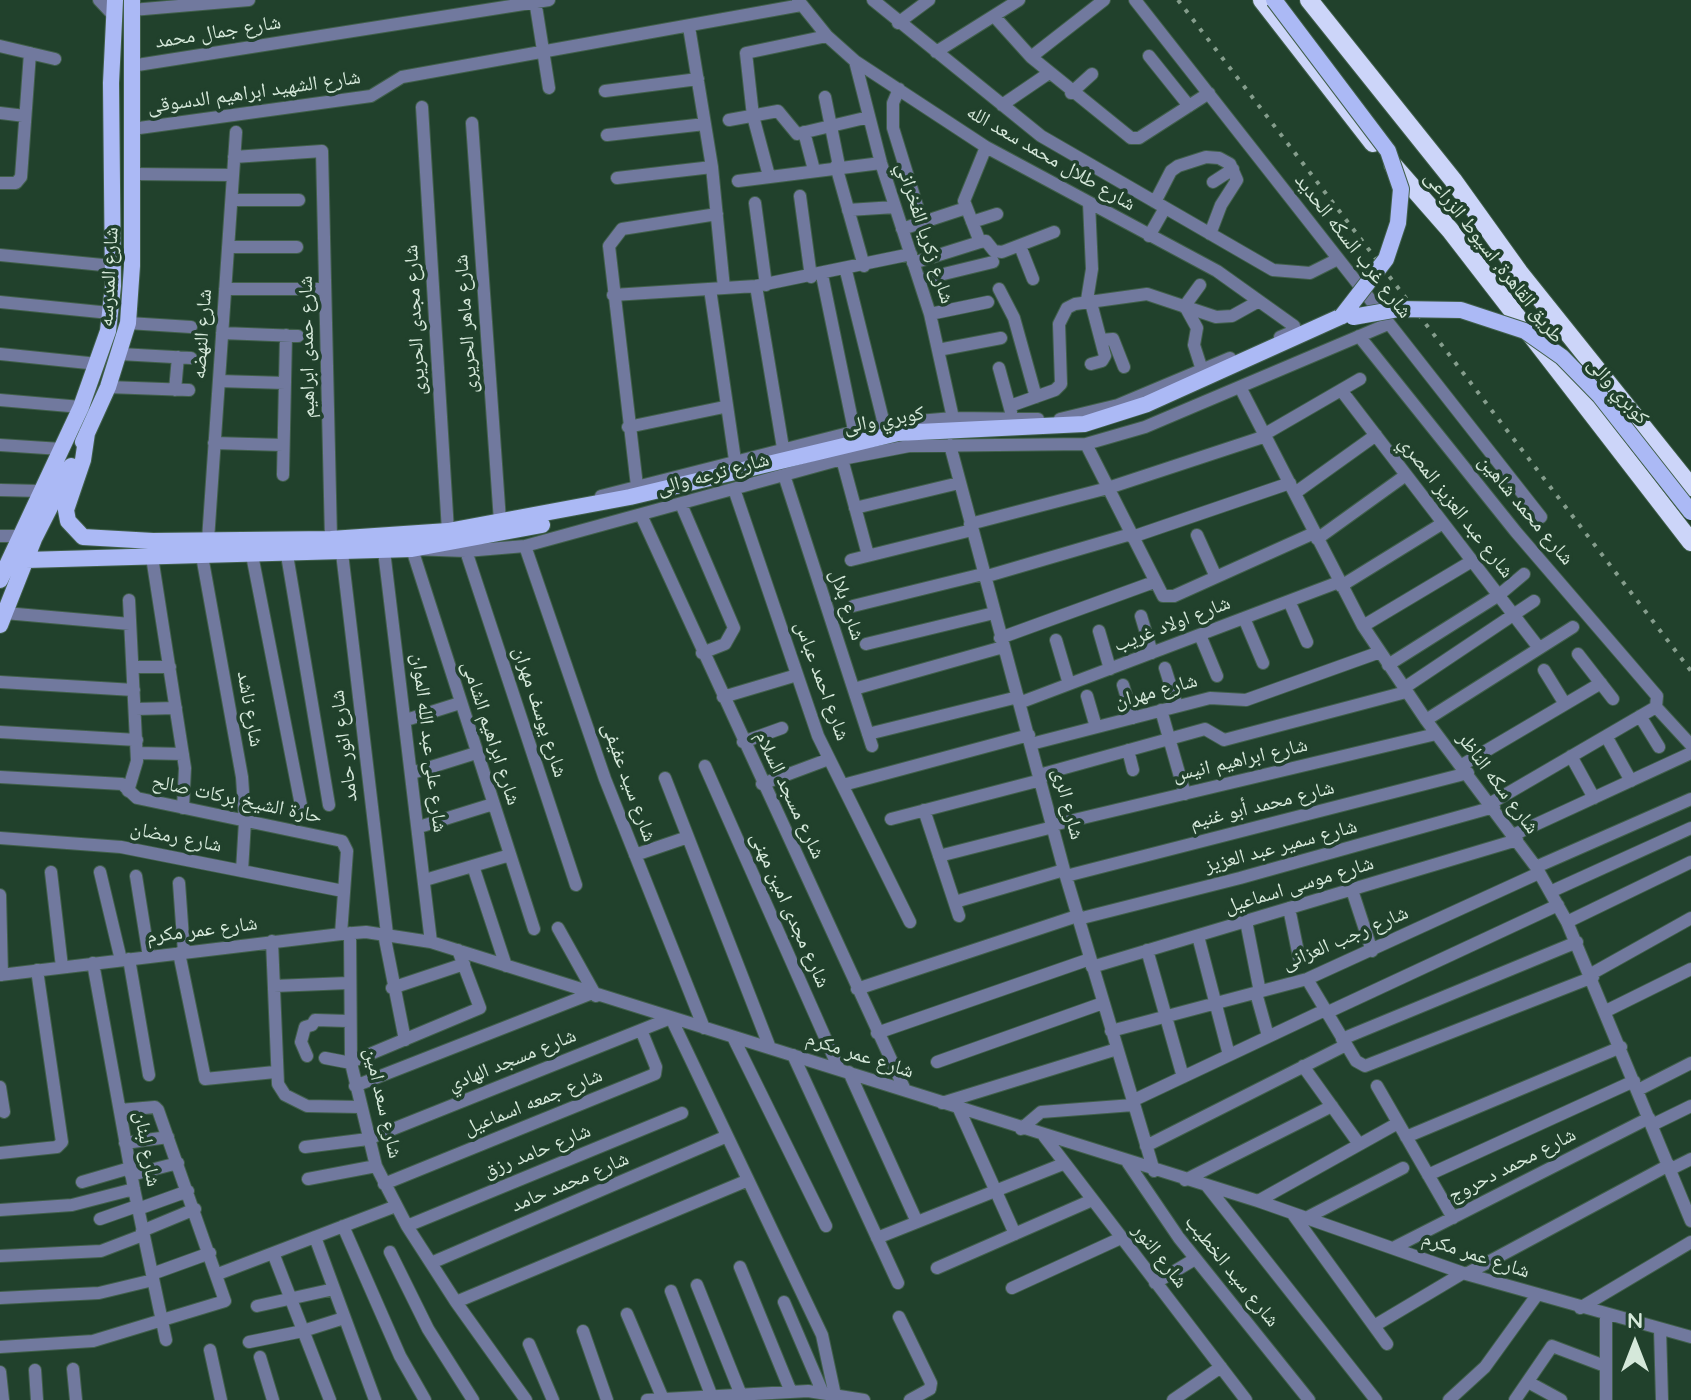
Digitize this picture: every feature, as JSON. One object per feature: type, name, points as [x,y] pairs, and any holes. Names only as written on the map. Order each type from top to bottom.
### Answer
[{"type":"highway","name":"طريق القاهرة, اسيوط الزراعى","points":[[1262,0],[1367,135],[1450,230],[1691,542]]},
{"type":"highway","name":"طريق القاهرة, اسيوط الزراعى","points":[[1309,0],[1474,208],[1519,272],[1691,487]]},
{"type":"highway","points":[[1450,230],[1465,236],[1474,233],[1474,208]]},
{"type":"highway","points":[[1492,286],[1494,270],[1500,263],[1519,272]]},
{"type":"main road","name":"كوبري والى","points":[[1274,0],[1388,151],[1401,189],[1402,205],[1393,244],[1347,317]]},
{"type":"main road","name":"كوبري والى","points":[[1286,0],[1396,146],[1409,188],[1411,205],[1401,247],[1383,281],[1347,317]]},
{"type":"main road","name":"شارع المدرسه","points":[[3,619],[26,560],[108,387],[128,323],[132,287],[132,5]]},
{"type":"main road","name":"شارع المدرسه","points":[[0,580],[4,559],[81,407],[98,364],[110,313],[113,286],[114,8]]},
{"type":"main road","points":[[113,286],[132,287]]},
{"type":"main road","name":"كوبري والى","points":[[527,517],[630,497],[898,433],[931,429],[1052,428],[1095,421],[1147,404],[1347,317],[1397,302],[1462,304],[1528,326],[1566,353],[1606,390],[1691,498]]},
{"type":"main road","name":"كوبري والى","points":[[412,549],[548,524],[898,435],[931,431],[1052,430],[1095,423],[1148,405],[1347,317],[1398,309],[1461,310],[1525,331],[1562,357],[1600,396],[1691,512]]},
{"type":"main road","name":"شارع ترعه والى","points":[[87,433],[83,460],[66,510],[74,531],[93,540],[205,548],[252,555],[412,549]]},
{"type":"main road","name":"شارع ترعه والى","points":[[26,560],[152,557],[205,548],[448,531],[527,517]]},
{"type":"street","points":[[99,0],[114,8]]},
{"type":"street","points":[[132,5],[249,0]]},
{"type":"street","name":"شارع طلال محمد سعد الله","points":[[873,0],[1041,136],[1273,270],[1291,274],[1310,273],[1338,259]]},
{"type":"street","points":[[898,23],[929,0]]},
{"type":"street","points":[[990,0],[996,14],[1031,57],[1071,93],[1131,138],[1144,141],[1209,93]]},
{"type":"street","points":[[936,52],[1019,0]]},
{"type":"street","points":[[1031,57],[1104,0]]},
{"type":"street","name":"شارع غرب السكه الحديد","points":[[1135,0],[1541,517]]},
{"type":"street","points":[[540,1],[549,88]]},
{"type":"street","name":"شارع جمال محمد","points":[[131,66],[540,1]]},
{"type":"street","name":"شارع طلال محمد سعد الله","points":[[799,2],[827,36],[855,61],[986,147],[1217,271],[1294,326],[1292,332]]},
{"type":"street","name":"شارع الشهيد ابراهيم الدسوقى","points":[[132,129],[371,96],[402,77],[689,27],[799,2]]},
{"type":"street","points":[[689,27],[712,167],[724,288]]},
{"type":"street","points":[[769,176],[753,116],[744,59],[746,53],[827,36]]},
{"type":"street","points":[[0,46],[55,59]]},
{"type":"street","points":[[0,183],[16,183],[21,177],[30,53]]},
{"type":"street","points":[[1149,56],[1189,106]]},
{"type":"street","name":"شارع زكريا الفخراني","points":[[855,61],[881,163],[930,314],[953,418]]},
{"type":"street","points":[[1002,105],[1049,73]]},
{"type":"street","points":[[1071,93],[1092,74]]},
{"type":"street","points":[[605,91],[698,79]]},
{"type":"street","points":[[899,89],[893,103],[893,128],[922,222]]},
{"type":"street","points":[[825,97],[848,210],[864,266]]},
{"type":"street","name":"شارع مجدى الحريرى","points":[[422,107],[448,531]]},
{"type":"street","points":[[729,120],[778,111],[786,117],[792,132],[804,132],[869,117]]},
{"type":"street","points":[[0,113],[25,116]]},
{"type":"street","name":"شارع ماهر الحريرى","points":[[472,123],[500,521]]},
{"type":"street","points":[[607,135],[705,124]]},
{"type":"street","name":"شارع النهضه","points":[[205,548],[236,132]]},
{"type":"street","points":[[804,132],[814,170]]},
{"type":"street","points":[[1213,182],[1251,146]]},
{"type":"street","points":[[980,242],[964,197],[986,147]]},
{"type":"street","name":"شارع حمدى ابراهيم","points":[[234,157],[319,148],[323,155],[331,539]]},
{"type":"street","points":[[1149,236],[1171,171],[1206,157],[1232,167],[1237,180],[1235,188],[1221,205],[1210,234]]},
{"type":"street","points":[[738,181],[881,163]]},
{"type":"street","points":[[617,178],[712,167]]},
{"type":"street","points":[[132,174],[233,175]]},
{"type":"street","points":[[800,196],[854,430]]},
{"type":"street","points":[[232,200],[299,200]]},
{"type":"street","points":[[755,203],[761,286],[783,448]]},
{"type":"street","points":[[1089,203],[1092,269],[1089,300],[1104,359],[1091,364]]},
{"type":"street","points":[[848,210],[895,207]]},
{"type":"street","points":[[902,229],[966,208]]},
{"type":"street","points":[[637,486],[609,246],[622,229],[717,214]]},
{"type":"street","points":[[972,222],[997,214]]},
{"type":"street","points":[[613,295],[761,286],[980,242],[991,244],[998,253],[1054,232]]},
{"type":"street","points":[[1020,246],[1033,279]]},
{"type":"street","points":[[228,247],[297,247]]},
{"type":"street","points":[[0,255],[113,266]]},
{"type":"street","points":[[919,280],[993,262]]},
{"type":"street","points":[[846,271],[884,424]]},
{"type":"street","points":[[1185,307],[1200,285]]},
{"type":"street","points":[[225,289],[325,289]]},
{"type":"street","points":[[710,289],[724,407],[735,460]]},
{"type":"street","points":[[999,289],[1014,318],[1036,397]]},
{"type":"street","points":[[999,368],[1011,412],[1061,384],[1062,315],[1067,308],[1089,300],[1147,294],[1216,317],[1232,316],[1259,301]]},
{"type":"street","points":[[0,302],[110,313]]},
{"type":"street","points":[[930,314],[988,302]]},
{"type":"street","points":[[1185,307],[1197,328],[1194,345],[1202,370]]},
{"type":"street","points":[[128,323],[191,327]]},
{"type":"street","name":"شارع ترعه والى","points":[[412,549],[466,551],[525,546],[842,459],[909,446],[1086,444],[1145,427],[1388,324]]},
{"type":"street","name":"شارع ترعه والى","points":[[527,517],[735,460],[884,424],[1011,412],[1060,419],[1089,414],[1292,332]]},
{"type":"street","points":[[222,333],[292,335],[285,383],[283,475]]},
{"type":"street","name":"شارع محمد شاهين","points":[[1359,336],[1516,532],[1657,696],[1656,707],[1691,745]]},
{"type":"street","points":[[938,350],[1001,338]]},
{"type":"street","points":[[1101,340],[1113,339],[1124,367]]},
{"type":"street","points":[[0,354],[98,364]]},
{"type":"street","points":[[120,354],[184,358],[175,390]]},
{"type":"street","points":[[851,560],[1108,488],[1266,435],[1360,379]]},
{"type":"street","points":[[219,381],[285,383]]},
{"type":"street","points":[[108,387],[189,390]]},
{"type":"street","name":"شارع سكه الناظر","points":[[1240,387],[1363,626],[1436,734],[1538,870],[1558,905],[1592,975],[1691,1221]]},
{"type":"street","name":"شارع عبد العزيز المصري","points":[[1341,390],[1539,648]]},
{"type":"street","points":[[0,400],[81,407]]},
{"type":"street","points":[[628,427],[724,407]]},
{"type":"street","points":[[853,606],[984,576],[1292,488],[1376,435]]},
{"type":"street","points":[[214,443],[283,445]]},
{"type":"street","points":[[1086,444],[1155,585],[1169,598],[1315,536],[1406,475]]},
{"type":"street","points":[[0,445],[61,449]]},
{"type":"street","name":"شارع الرى","points":[[950,445],[1065,873],[1154,1171]]},
{"type":"street","points":[[842,459],[868,555]]},
{"type":"street","name":"شارع بلال","points":[[784,475],[870,740]]},
{"type":"street","points":[[855,508],[959,483]]},
{"type":"street","name":"شارع احمد عباس","points":[[734,489],[829,759],[910,922]]},
{"type":"street","points":[[0,490],[40,491]]},
{"type":"street","points":[[681,504],[734,628],[725,644],[702,653]]},
{"type":"street","name":"شارع مسجد السلام","points":[[641,515],[905,1090]]},
{"type":"street","name":"شارع اولاد غريب","points":[[870,740],[1069,684],[1340,584],[1443,523]]},
{"type":"street","points":[[1197,535],[1216,577]]},
{"type":"street","points":[[0,536],[18,536]]},
{"type":"street","name":"شارع سيد عفيفى","points":[[525,546],[635,855],[704,1028]]},
{"type":"street","name":"شارع ناشد","points":[[205,548],[242,777],[245,821],[242,871]]},
{"type":"street","name":"شارع ابراهيم الشامى","points":[[412,549],[534,929]]},
{"type":"street","name":"شارع على عبد الله الموان","points":[[384,551],[431,942]]},
{"type":"street","name":"شارع يوسف مهران","points":[[466,551],[576,885]]},
{"type":"street","name":"شارع انور حامد","points":[[342,553],[392,988],[405,1040]]},
{"type":"street","points":[[252,555],[301,805]]},
{"type":"street","points":[[287,555],[329,805]]},
{"type":"street","points":[[152,557],[183,754],[183,808]]},
{"type":"street","points":[[1363,626],[1472,561]]},
{"type":"street","points":[[1388,665],[1499,595],[1524,574]]},
{"type":"street","points":[[854,689],[1001,642],[1155,585]]},
{"type":"street","points":[[128,791],[137,746],[129,600]]},
{"type":"street","points":[[1289,601],[1307,642]]},
{"type":"street","points":[[891,819],[1169,739],[1210,729],[1224,740],[1405,690],[1534,601]]},
{"type":"street","points":[[866,644],[994,613]]},
{"type":"street","points":[[1141,616],[1152,653]]},
{"type":"street","points":[[1244,618],[1263,663]]},
{"type":"street","points":[[3,619],[130,624]]},
{"type":"street","points":[[1426,720],[1573,627]]},
{"type":"street","points":[[1099,631],[1110,669]]},
{"type":"street","points":[[1200,635],[1217,676]]},
{"type":"street","points":[[1056,640],[1069,684]]},
{"type":"street","name":"شارع مهران","points":[[843,785],[1218,696],[1246,700],[1380,652]]},
{"type":"street","points":[[1578,654],[1613,699]]},
{"type":"street","points":[[133,667],[170,667]]},
{"type":"street","points":[[1165,668],[1177,706]]},
{"type":"street","points":[[1544,670],[1565,704]]},
{"type":"street","points":[[723,697],[797,675]]},
{"type":"street","points":[[0,682],[134,690]]},
{"type":"street","name":"شارع محمد أبو غنيم","points":[[955,902],[1465,769],[1601,683]]},
{"type":"street","points":[[1123,685],[1133,718]]},
{"type":"street","points":[[1087,696],[1096,727]]},
{"type":"street","points":[[406,720],[460,703]]},
{"type":"street","name":"شارع سمير عبد العزيز","points":[[857,989],[1078,917],[1240,878],[1492,805],[1656,707]]},
{"type":"street","points":[[135,709],[176,708]]},
{"type":"street","points":[[1161,710],[1185,794]]},
{"type":"street","points":[[1640,716],[1659,747]]},
{"type":"street","points":[[743,742],[782,728]]},
{"type":"street","points":[[0,732],[137,746],[183,754]]},
{"type":"street","name":"شارع ابراهيم انيس","points":[[939,856],[1436,734]]},
{"type":"street","points":[[1606,736],[1631,781]]},
{"type":"street","points":[[1128,750],[1133,770]]},
{"type":"street","points":[[412,773],[476,753]]},
{"type":"street","name":"شارع موسى اسماعيل","points":[[877,1033],[1091,963],[1198,936],[1515,838],[1691,753]]},
{"type":"street","points":[[1571,756],[1594,798]]},
{"type":"street","points":[[762,784],[829,759]]},
{"type":"street","name":"شارع مجدى امين مهنى","points":[[705,766],[917,1222]]},
{"type":"street","name":"حارة الشيخ بركات صالح","points":[[0,777],[122,784],[137,798],[342,841],[347,851],[343,891],[345,933]]},
{"type":"street","points":[[665,778],[770,1048]]},
{"type":"street","name":"شارع رجب العزانى","points":[[1111,1031],[1307,979],[1691,799]]},
{"type":"street","points":[[419,827],[493,804]]},
{"type":"street","points":[[924,810],[959,916]]},
{"type":"street","points":[[1550,892],[1691,828]]},
{"type":"street","points":[[635,855],[688,837]]},
{"type":"street","name":"شارع رمضان","points":[[0,838],[121,847],[343,891]]},
{"type":"street","points":[[425,880],[510,855]]},
{"type":"street","points":[[1567,922],[1691,862]]},
{"type":"street","points":[[473,866],[506,966]]},
{"type":"street","points":[[51,872],[62,967]]},
{"type":"street","points":[[100,872],[125,959],[149,1075]]},
{"type":"street","points":[[136,876],[149,957]]},
{"type":"street","points":[[179,883],[181,953],[205,1079],[275,1072]]},
{"type":"street","points":[[1352,890],[1372,951]]},
{"type":"street","points":[[0,895],[1,975]]},
{"type":"street","points":[[1021,1129],[1041,1112],[1133,1103],[1268,1036],[1558,905]]},
{"type":"street","points":[[1289,908],[1299,957]]},
{"type":"street","points":[[1307,979],[1360,1065],[1371,1065],[1592,975],[1691,918]]},
{"type":"street","points":[[1246,921],[1268,1036]]},
{"type":"street","points":[[355,1086],[593,995],[558,928]]},
{"type":"street","name":"شارع عمر مكرم","points":[[1,975],[345,933],[386,934],[431,942],[593,995],[844,1070],[1128,1163],[1258,1201],[1465,1274],[1691,1337]]},
{"type":"street","name":"شارع سعد امين","points":[[345,933],[351,1063],[376,1166],[407,1226],[456,1302],[526,1400]]},
{"type":"street","points":[[1198,936],[1229,1055]]},
{"type":"street","points":[[272,941],[275,1072],[278,1084],[295,1102],[360,1107]]},
{"type":"street","points":[[1146,1146],[1344,1042],[1577,942]]},
{"type":"street","points":[[325,1058],[351,1063],[480,1008],[458,950]]},
{"type":"street","points":[[1147,950],[1183,1077]]},
{"type":"street","name":"شارع لبنان","points":[[93,963],[130,1172],[166,1340]]},
{"type":"street","points":[[392,988],[464,964]]},
{"type":"street","points":[[1606,1011],[1691,969]]},
{"type":"street","points":[[0,1153],[61,1146],[57,1088],[37,970]]},
{"type":"street","points":[[274,986],[348,983]]},
{"type":"street","points":[[937,1062],[1103,1003]]},
{"type":"street","points":[[671,1018],[725,1137],[822,1335],[836,1396]]},
{"type":"street","name":"شارع مسجد الهادي","points":[[305,1147],[368,1139],[671,1018]]},
{"type":"street","points":[[307,1056],[301,1042],[305,1027],[315,1020],[348,1021]]},
{"type":"street","name":"شارع جمعه اسماعيل","points":[[384,1184],[655,1074],[656,1067],[641,1030]]},
{"type":"street","points":[[733,1037],[826,1226]]},
{"type":"street","points":[[1406,1137],[1621,1047]]},
{"type":"street","points":[[942,1103],[1117,1049]]},
{"type":"street","points":[[793,1055],[898,1283]]},
{"type":"street","points":[[1428,1175],[1691,1063]]},
{"type":"street","points":[[1303,1066],[1359,1144]]},
{"type":"street","points":[[1377,1086],[1453,1218]]},
{"type":"street","points":[[0,1087],[4,1112]]},
{"type":"street","points":[[1185,1180],[1332,1106]]},
{"type":"street","name":"شارع محمد دحروج","points":[[1393,1248],[1651,1122],[1691,1106]]},
{"type":"street","points":[[0,1347],[88,1342],[225,1301],[195,1209],[155,1107],[120,1110]]},
{"type":"street","points":[[959,1109],[993,1192],[1015,1234]]},
{"type":"street","name":"شارع حامد رزق","points":[[407,1226],[682,1113]]},
{"type":"street","points":[[1258,1201],[1398,1123]]},
{"type":"street","name":"شارع النور","points":[[1044,1136],[1090,1201],[1246,1400]]},
{"type":"street","points":[[125,1143],[168,1137]]},
{"type":"street","name":"شارع محمد حامد","points":[[431,1263],[725,1137]]},
{"type":"street","points":[[1374,1326],[1465,1274],[1691,1159]]},
{"type":"street","points":[[82,1182],[178,1163]]},
{"type":"street","name":"شارع سيد الخطيب","points":[[1128,1163],[1195,1259],[1309,1400]]},
{"type":"street","points":[[877,1238],[1063,1164]]},
{"type":"street","points":[[308,1179],[376,1166]]},
{"type":"street","points":[[1306,1218],[1403,1168]]},
{"type":"street","points":[[456,1302],[746,1181]]},
{"type":"street","points":[[1207,1186],[1376,1400]]},
{"type":"street","points":[[0,1210],[72,1205],[134,1189]]},
{"type":"street","points":[[100,1219],[188,1191]]},
{"type":"street","points":[[937,1268],[1090,1201]]},
{"type":"street","points":[[218,1274],[396,1206]]},
{"type":"street","points":[[0,1256],[101,1251],[195,1209]]},
{"type":"street","points":[[1292,1213],[1387,1344]]},
{"type":"street","points":[[343,1226],[400,1356],[425,1400]]},
{"type":"street","points":[[315,1237],[375,1400]]},
{"type":"street","points":[[1012,1288],[1121,1238]]},
{"type":"street","points":[[1580,1308],[1691,1242]]},
{"type":"street","points":[[390,1252],[428,1329],[473,1400]]},
{"type":"street","points":[[0,1298],[99,1293],[152,1277],[210,1253]]},
{"type":"street","points":[[273,1253],[330,1400]]},
{"type":"street","points":[[1155,1283],[1195,1259]]},
{"type":"street","points":[[740,1267],[783,1395]]},
{"type":"street","points":[[697,1285],[741,1395]]},
{"type":"street","points":[[257,1306],[334,1289]]},
{"type":"street","points":[[671,1291],[722,1398]]},
{"type":"street","points":[[1449,1400],[1485,1367],[1537,1295]]},
{"type":"street","points":[[784,1302],[822,1391]]},
{"type":"street","points":[[627,1314],[663,1399]]},
{"type":"street","points":[[1606,1315],[1606,1400]]},
{"type":"street","points":[[899,1317],[931,1383],[930,1389],[910,1400]]},
{"type":"street","points":[[249,1342],[303,1331],[344,1318]]},
{"type":"street","points":[[1660,1329],[1662,1400]]},
{"type":"street","points":[[583,1331],[607,1400]]},
{"type":"street","points":[[529,1344],[553,1400]]},
{"type":"street","points":[[1515,1400],[1552,1346],[1605,1366]]},
{"type":"street","points":[[210,1350],[221,1400]]},
{"type":"street","points":[[260,1357],[273,1400]]},
{"type":"street","points":[[1173,1400],[1221,1367]]},
{"type":"street","points":[[73,1369],[76,1400]]},
{"type":"street","points":[[35,1370],[37,1400]]},
{"type":"street","points":[[0,1372],[3,1400]]},
{"type":"street","points":[[1528,1382],[1561,1400]]},
{"type":"street","points":[[647,1400],[822,1391],[864,1400]]},
{"type":"railway","points":[[1178,0],[1691,671]]}]
